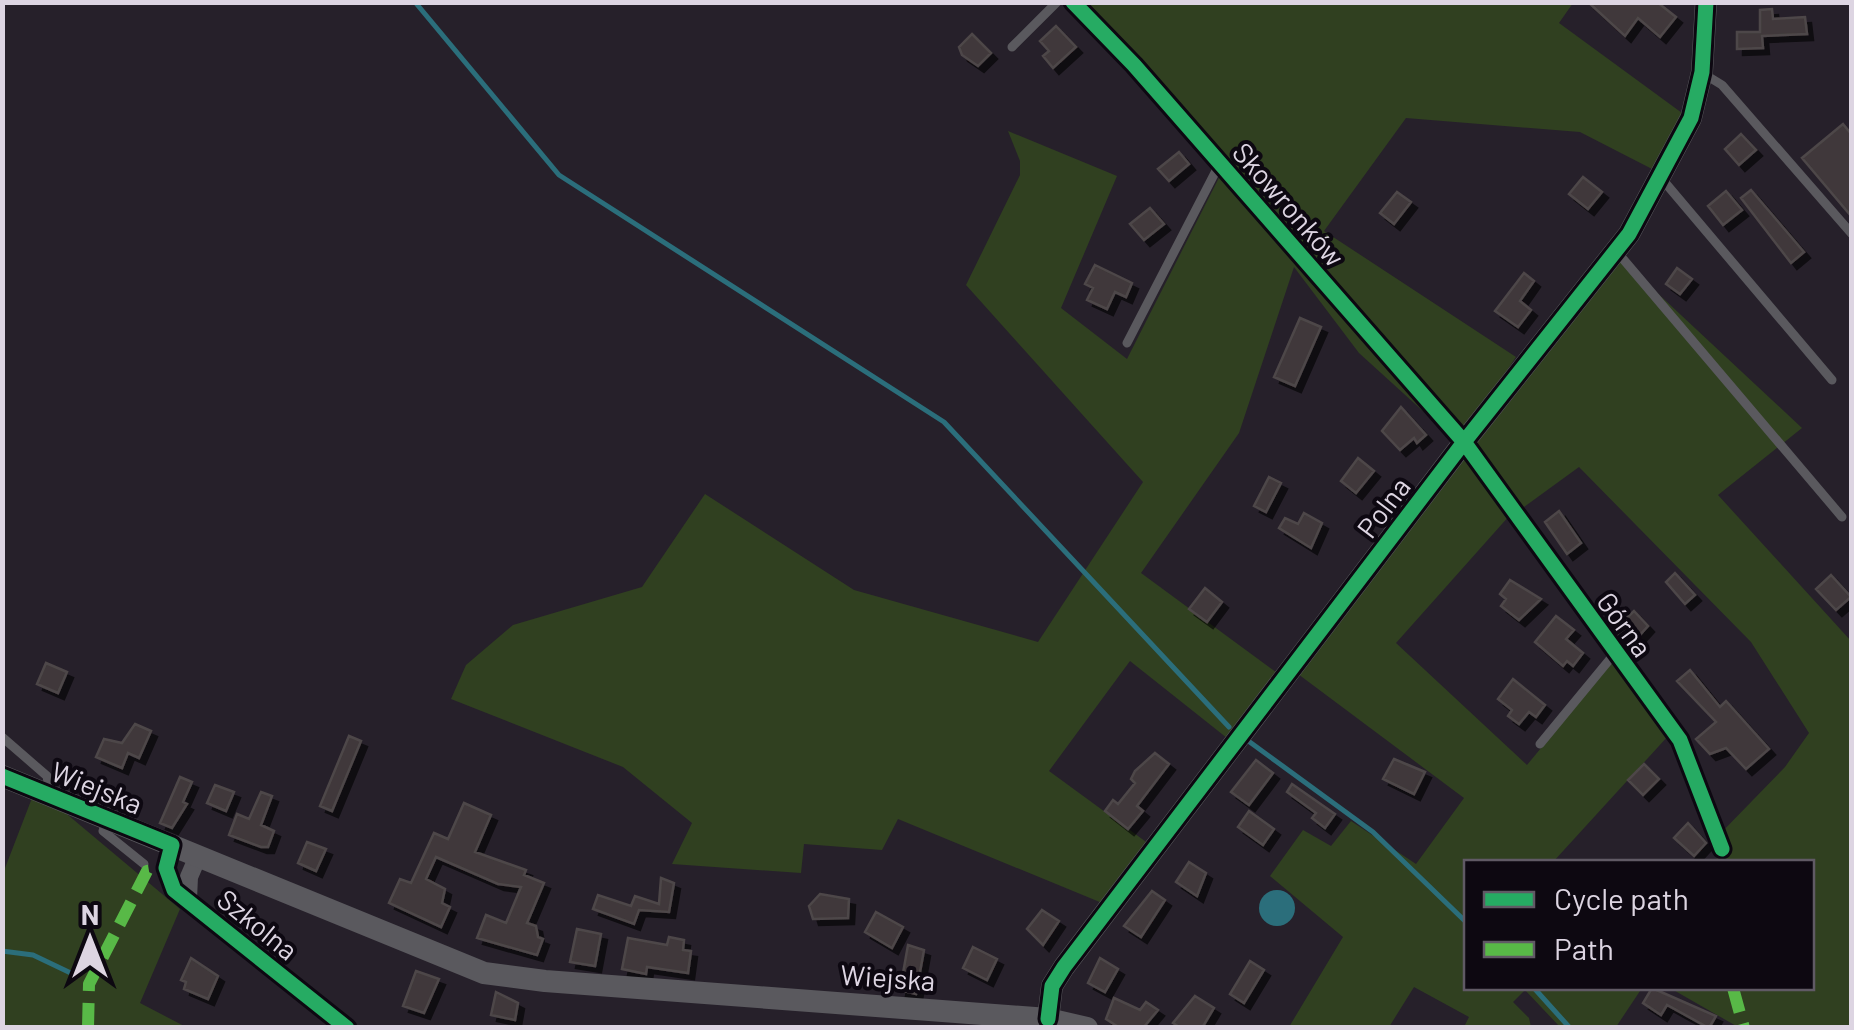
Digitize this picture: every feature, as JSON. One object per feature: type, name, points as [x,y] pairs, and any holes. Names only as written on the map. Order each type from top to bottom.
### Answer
[{"type":"street","name":"Skowronków","points":[[1073,2],[1220,162],[1464,442]]},
{"type":"street","name":"Polna","points":[[1048,1018],[1052,986],[1064,967],[1464,442],[1616,250],[1662,180],[1691,118],[1702,72],[1706,2]]},
{"type":"street","name":"Górna","points":[[1464,442],[1680,740],[1722,849]]},
{"type":"street","name":"Wiejska","points":[[2,776],[484,972],[562,982],[1048,1018],[1087,1028]]},
{"type":"street","name":"Szkolna","points":[[172,845],[166,868],[169,880],[188,900],[347,1028]]},
{"type":"street","name":"Szkolna","points":[[188,900],[189,877],[198,856]]},
{"type":"lane","points":[[1012,47],[1056,2]]},
{"type":"lane","points":[[1702,72],[1722,85],[1852,234]]},
{"type":"lane","name":"Skowronków","points":[[1127,343],[1220,162]]},
{"type":"lane","points":[[1662,180],[1832,380]]},
{"type":"lane","points":[[1616,250],[1842,517]]},
{"type":"lane","points":[[1540,744],[1615,653]]},
{"type":"lane","points":[[2,737],[47,776],[50,795]]},
{"type":"lane","points":[[107,818],[104,831],[144,864]]},
{"type":"green space","points":[[1082,3],[1573,3],[1559,23],[1682,113],[1654,170],[1580,132],[1406,118],[1324,231],[1516,357],[1458,443],[1359,353],[1294,267],[1239,433],[1141,573],[1284,678],[1232,742],[1130,661],[1049,771],[1153,847],[1107,905],[898,819],[882,850],[804,844],[801,873],[672,864],[692,823],[623,767],[451,699],[466,665],[513,625],[642,587],[705,494],[854,590],[1038,642],[1143,482],[966,285],[1020,175],[1020,161],[1008,131],[1117,176],[1061,308],[1127,359],[1228,160]]},
{"type":"green space","points":[[1621,259],[1802,428],[1718,495],[1851,641],[1851,1027],[1738,1027],[1673,990],[1814,990],[1814,860],[1717,860],[1716,838],[1785,767],[1809,733],[1751,642],[1579,467],[1517,512],[1476,444]]},
{"type":"green space","points":[[1464,458],[1510,515],[1396,643],[1527,765],[1613,661],[1669,735],[1555,860],[1464,860],[1464,990],[1525,990],[1513,1002],[1529,1018],[1531,1027],[1464,1027],[1469,1017],[1414,987],[1389,1027],[1289,1027],[1343,937],[1270,876],[1303,830],[1331,846],[1351,821],[1416,864],[1464,798],[1294,671]]},
{"type":"green space","points":[[32,798],[62,810],[180,909],[140,1003],[186,1027],[3,1027],[2,876]]},
{"type":"green space","points":[[1525,990],[1641,990],[1616,1027],[1560,1027]]},
{"type":"water","points":[[1277,890],[1290,895],[1295,908],[1290,921],[1277,926],[1264,921],[1259,908],[1264,895]]},
{"type":"building","points":[[1588,2],[1657,2],[1676,17],[1660,37],[1638,18],[1625,36]]},
{"type":"building","points":[[1772,9],[1773,19],[1805,17],[1807,34],[1762,36],[1763,48],[1737,49],[1737,32],[1760,32],[1760,10]]},
{"type":"building","points":[[1056,26],[1076,47],[1053,68],[1043,56],[1049,51],[1040,41]]},
{"type":"building","points":[[972,34],[991,53],[978,66],[962,55],[959,47]]},
{"type":"building","points":[[1843,124],[1852,135],[1852,217],[1802,158]]},
{"type":"building","points":[[1741,134],[1756,150],[1739,165],[1725,149]]},
{"type":"building","points":[[1179,152],[1189,164],[1169,181],[1158,169]]},
{"type":"building","points":[[1583,177],[1602,192],[1588,209],[1569,194]]},
{"type":"building","points":[[1751,190],[1804,252],[1791,263],[1741,198]]},
{"type":"building","points":[[1726,191],[1742,210],[1723,225],[1708,206]]},
{"type":"building","points":[[1397,192],[1411,202],[1394,224],[1380,213]]},
{"type":"building","points":[[1150,208],[1164,224],[1144,240],[1130,224]]},
{"type":"building","points":[[1095,265],[1132,283],[1126,297],[1115,292],[1107,309],[1087,300],[1093,288],[1085,284]]},
{"type":"building","points":[[1677,268],[1692,279],[1680,294],[1666,284]]},
{"type":"building","points":[[1524,273],[1534,281],[1520,301],[1531,310],[1518,327],[1495,311]]},
{"type":"building","points":[[1300,318],[1321,327],[1295,386],[1274,377]]},
{"type":"building","points":[[1401,407],[1426,435],[1417,443],[1414,438],[1400,450],[1382,431]]},
{"type":"building","points":[[1358,458],[1374,471],[1356,493],[1341,481]]},
{"type":"building","points":[[1269,477],[1281,483],[1266,512],[1254,506]]},
{"type":"building","points":[[1559,511],[1581,543],[1567,554],[1545,522]]},
{"type":"building","points":[[1304,513],[1322,523],[1311,548],[1279,528],[1285,518],[1298,524]]},
{"type":"building","points":[[1675,573],[1695,595],[1685,604],[1666,582]]},
{"type":"building","points":[[1831,575],[1851,597],[1836,610],[1816,589]]},
{"type":"building","points":[[1510,580],[1541,599],[1519,620],[1501,606],[1506,599],[1500,594]]},
{"type":"building","points":[[1205,588],[1222,602],[1207,622],[1189,609]]},
{"type":"building","points":[[1634,611],[1648,626],[1629,647],[1615,629]]},
{"type":"building","points":[[1556,616],[1574,630],[1566,639],[1583,653],[1573,666],[1567,661],[1563,666],[1535,642]]},
{"type":"building","points":[[46,663],[67,672],[58,693],[37,684]]},
{"type":"building","points":[[1690,670],[1720,707],[1726,701],[1769,749],[1746,769],[1726,748],[1710,754],[1696,739],[1716,722],[1677,681]]},
{"type":"building","points":[[1513,679],[1545,705],[1536,717],[1529,712],[1519,724],[1508,716],[1512,710],[1498,699]]},
{"type":"building","points":[[135,724],[151,731],[139,758],[128,753],[122,768],[96,757],[104,739],[122,743]]},
{"type":"building","points":[[349,736],[361,741],[332,811],[320,806]]},
{"type":"building","points":[[1155,753],[1169,764],[1137,806],[1143,811],[1128,829],[1105,811],[1113,800],[1118,804],[1135,783],[1131,779],[1135,771]]},
{"type":"building","points":[[1394,759],[1425,772],[1414,794],[1383,779]]},
{"type":"building","points":[[1256,760],[1273,773],[1249,805],[1231,792]]},
{"type":"building","points":[[1644,764],[1659,779],[1643,795],[1628,780]]},
{"type":"building","points":[[180,777],[192,782],[183,802],[187,804],[172,828],[160,823]]},
{"type":"building","points":[[1292,784],[1335,814],[1325,828],[1312,818],[1316,813],[1287,792]]},
{"type":"building","points":[[215,785],[234,792],[226,811],[207,803]]},
{"type":"building","points":[[261,792],[272,796],[261,825],[274,831],[268,847],[229,835],[237,814],[249,819]]},
{"type":"building","points":[[464,803],[491,815],[475,852],[526,870],[524,875],[544,883],[527,923],[536,926],[538,937],[543,939],[537,955],[477,938],[486,915],[506,923],[521,887],[498,884],[436,857],[426,879],[445,889],[442,903],[450,907],[441,927],[389,903],[400,879],[411,883],[434,833],[448,839]]},
{"type":"building","points":[[1249,811],[1274,829],[1263,845],[1238,827]]},
{"type":"building","points":[[1688,823],[1706,843],[1694,856],[1674,838]]},
{"type":"building","points":[[307,842],[326,849],[316,871],[298,863]]},
{"type":"building","points":[[1189,862],[1206,873],[1197,896],[1176,882]]},
{"type":"building","points":[[661,878],[674,883],[669,912],[639,910],[634,924],[593,909],[598,895],[631,906],[635,896],[659,904]]},
{"type":"building","points":[[1152,891],[1165,900],[1141,937],[1124,926]]},
{"type":"building","points":[[820,894],[849,899],[848,918],[813,919],[809,906]]},
{"type":"building","points":[[1042,910],[1059,921],[1043,945],[1027,929]]},
{"type":"building","points":[[876,912],[903,927],[892,948],[865,932]]},
{"type":"building","points":[[577,929],[601,934],[595,966],[570,962]]},
{"type":"building","points":[[669,937],[684,940],[683,950],[691,951],[688,973],[647,967],[646,974],[622,969],[628,938],[667,945]]},
{"type":"building","points":[[908,945],[924,950],[916,994],[900,990]]},
{"type":"building","points":[[973,947],[997,959],[987,980],[963,968]]},
{"type":"building","points":[[191,958],[218,976],[208,999],[184,989],[186,982],[181,980]]},
{"type":"building","points":[[1100,958],[1118,969],[1105,992],[1088,983]]},
{"type":"building","points":[[1250,961],[1264,970],[1244,1003],[1230,994]]},
{"type":"building","points":[[416,971],[439,979],[424,1013],[403,1006]]},
{"type":"building","points":[[1651,990],[1657,990],[1716,1016],[1709,1028],[1667,1005],[1661,1015],[1643,1003]]},
{"type":"building","points":[[496,992],[518,1003],[515,1020],[491,1015]]},
{"type":"building","points":[[1195,996],[1214,1008],[1202,1028],[1181,1028],[1173,1023]]},
{"type":"building","points":[[1114,998],[1140,1010],[1146,1002],[1158,1010],[1143,1028],[1120,1028],[1106,1019]]},
{"type":"waterway","points":[[415,2],[559,175],[944,422],[1229,727]]},
{"type":"waterway","points":[[1247,740],[1373,832],[1464,920]]},
{"type":"waterway","points":[[2,951],[33,955],[77,976]]},
{"type":"waterway","points":[[1536,990],[1570,1028]]},
{"type":"marked path","points":[[88,1028],[89,984],[147,871],[166,868]]},
{"type":"marked path","points":[[1734,990],[1744,1028]]},
{"type":"cycle path","points":[[1073,2],[1134,65],[1464,442],[1680,740],[1722,849]]},
{"type":"cycle path","points":[[1048,1019],[1052,986],[1064,967],[1464,442],[1629,234],[1691,118],[1702,72],[1706,2]]},
{"type":"cycle path","points":[[2,776],[172,845],[166,868],[174,890],[347,1028]]}]
